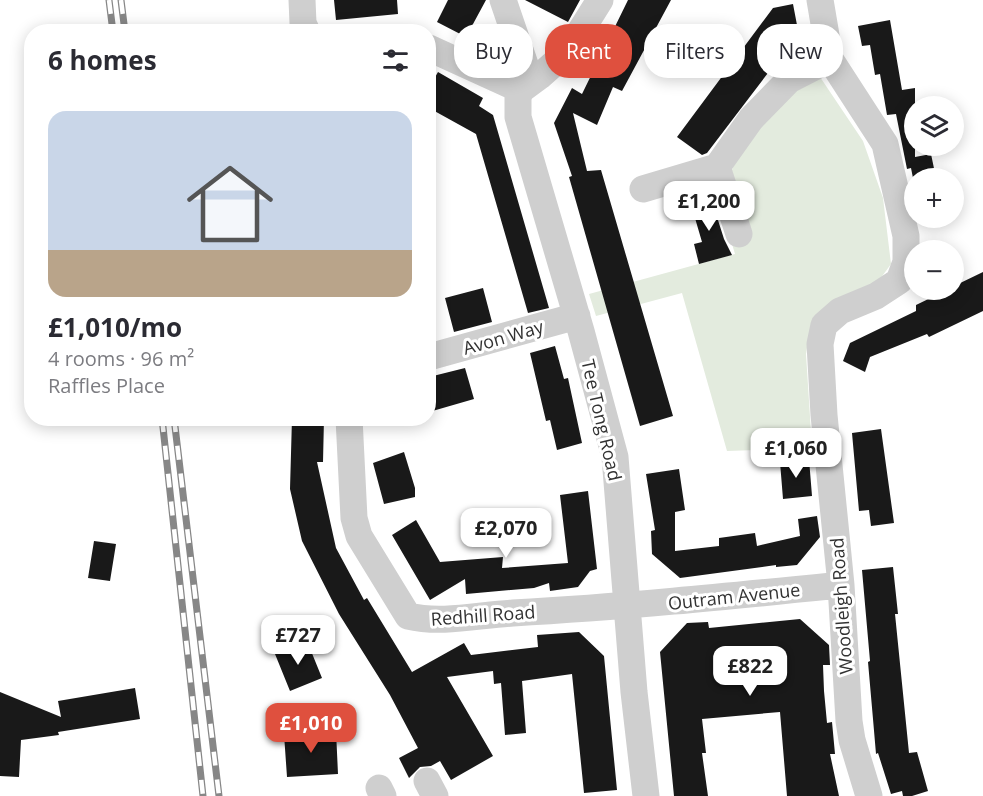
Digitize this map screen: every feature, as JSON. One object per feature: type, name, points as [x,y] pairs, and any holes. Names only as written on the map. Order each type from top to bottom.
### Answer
[{"type":"street","points":[[302,0],[303,24]]},
{"type":"street","points":[[503,0],[526,86]]},
{"type":"street","points":[[526,86],[568,51],[600,0]]},
{"type":"street","points":[[820,0],[824,24]]},
{"type":"street","points":[[436,51],[526,86]]},
{"type":"street","points":[[643,189],[717,167],[751,119],[793,78]]},
{"type":"street","name":"Woodleigh Road","points":[[842,78],[885,144],[906,236],[906,262],[899,281],[876,296],[840,311],[824,325],[819,359],[841,585],[849,721],[852,740],[869,796]]},
{"type":"street","name":"Tee Tong Road","points":[[526,86],[518,97],[518,117],[577,316],[615,457],[646,796]]},
{"type":"street","points":[[717,167],[739,234]]},
{"type":"street","name":"Avon Way","points":[[436,355],[577,316]]},
{"type":"street","name":"Redhill Road","points":[[349,426],[354,518],[359,536],[408,616],[427,621],[507,613],[627,607]]},
{"type":"street","name":"Outram Avenue","points":[[627,607],[841,585]]},
{"type":"shaded area","points":[[821,78],[863,141],[883,198],[891,264],[875,286],[810,329],[806,354],[812,448],[727,451],[682,293],[596,316],[589,294],[735,254],[732,244],[732,170],[740,145],[791,89]]},
{"type":"building","points":[[334,0],[397,0],[398,14],[336,20]]},
{"type":"building","points":[[448,0],[486,0],[473,24],[454,24],[454,31],[437,22]]},
{"type":"building","points":[[525,0],[580,0],[568,22]]},
{"type":"building","points":[[628,0],[671,0],[658,24],[644,24],[644,50],[632,72],[632,24],[616,24]]},
{"type":"building","points":[[793,4],[797,24],[761,24],[773,8]]},
{"type":"building","points":[[890,20],[902,90],[915,88],[915,96],[904,96],[904,154],[896,114],[887,115],[880,74],[875,75],[870,45],[862,46],[858,26]]},
{"type":"building","points":[[757,30],[757,78],[764,78],[707,153],[702,155],[677,137],[721,78],[745,78],[745,46]]},
{"type":"building","points":[[438,72],[483,98],[479,106],[493,115],[549,308],[528,313],[476,134],[436,112],[436,76]]},
{"type":"building","points":[[590,78],[629,78],[622,91],[613,87],[597,125],[573,113],[587,171],[601,170],[673,416],[640,426],[569,177],[572,176],[554,123],[572,88],[582,94]]},
{"type":"building","points":[[904,156],[931,156],[934,168],[907,168]]},
{"type":"building","points":[[710,195],[724,239],[732,255],[699,264],[694,244],[702,242],[690,201]]},
{"type":"building","points":[[983,272],[983,311],[929,337],[927,334],[870,357],[865,372],[843,361],[850,343],[916,311],[916,305],[926,300],[964,300],[964,281]]},
{"type":"building","points":[[483,288],[492,322],[454,332],[445,298]]},
{"type":"building","points":[[555,346],[564,379],[568,378],[582,443],[557,450],[550,420],[546,421],[530,353]]},
{"type":"building","points":[[465,368],[474,399],[436,410],[436,375]]},
{"type":"building","points":[[292,426],[324,426],[323,462],[317,462],[336,548],[364,600],[367,598],[412,672],[464,643],[471,655],[538,647],[537,635],[579,632],[604,656],[617,790],[584,793],[572,674],[522,681],[526,733],[505,735],[501,683],[494,684],[493,671],[447,677],[493,756],[451,780],[440,761],[431,766],[420,767],[409,778],[399,758],[418,748],[390,695],[339,614],[302,541],[290,489]]},
{"type":"building","points":[[881,429],[894,523],[871,526],[869,510],[859,511],[852,433]]},
{"type":"building","points":[[404,452],[415,488],[415,497],[384,504],[373,463]]},
{"type":"building","points":[[809,459],[812,496],[783,499],[780,462]]},
{"type":"building","points":[[679,469],[685,510],[675,512],[675,551],[719,546],[719,538],[755,533],[757,546],[800,536],[798,519],[817,516],[820,537],[797,565],[776,567],[776,565],[680,578],[652,554],[651,531],[655,530],[646,474]]},
{"type":"building","points":[[588,491],[597,569],[590,571],[578,587],[550,591],[549,583],[534,588],[466,594],[465,579],[430,600],[392,535],[416,520],[440,562],[503,557],[502,568],[568,563],[560,495]]},
{"type":"building","points":[[94,541],[116,544],[110,581],[88,578]]},
{"type":"building","points":[[893,567],[898,614],[895,614],[909,753],[917,752],[928,791],[912,796],[903,796],[902,791],[891,794],[878,753],[876,754],[868,662],[870,661],[862,570]]},
{"type":"building","points":[[800,619],[829,645],[830,665],[823,665],[824,691],[827,723],[832,722],[835,754],[830,754],[839,796],[787,796],[780,712],[702,719],[706,753],[702,753],[708,796],[674,796],[660,652],[687,623],[708,622],[709,628]]},
{"type":"building","points":[[307,641],[322,678],[290,691],[275,654]]},
{"type":"building","points":[[135,688],[140,719],[21,740],[19,777],[0,776],[0,692],[61,717],[58,701]]},
{"type":"building","points":[[336,731],[338,774],[287,777],[284,734]]},
{"type":"railway","points":[[109,0],[112,24]]},
{"type":"railway","points":[[121,0],[124,24]]},
{"type":"railway","points":[[163,426],[203,796]]},
{"type":"railway","points":[[175,426],[219,796]]}]
